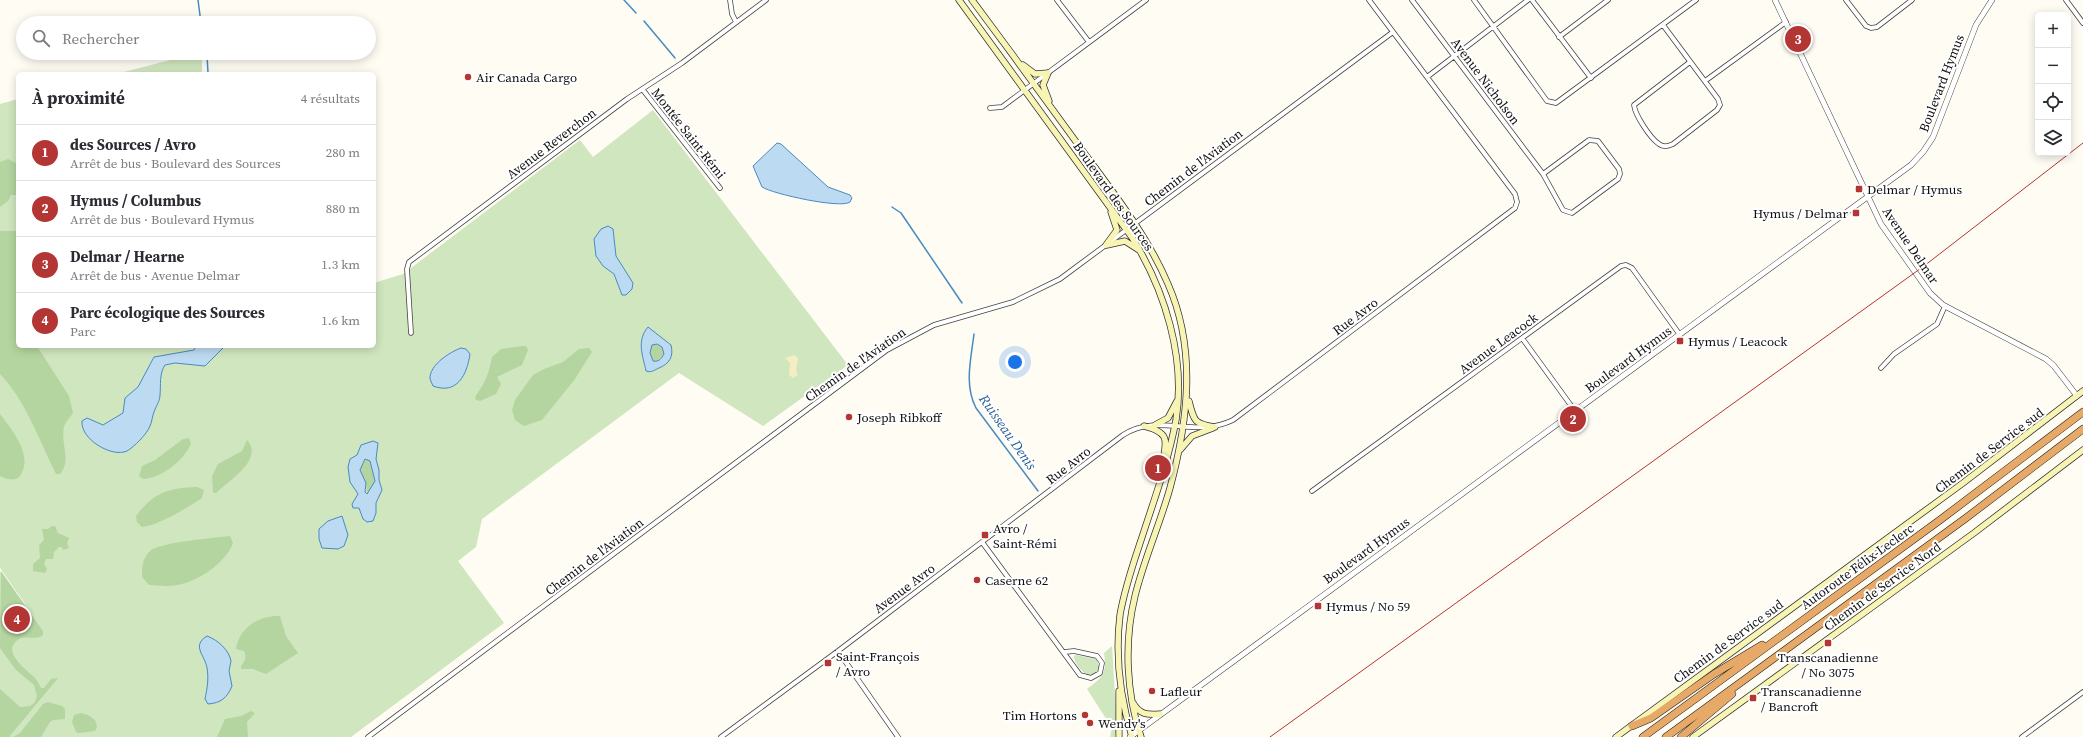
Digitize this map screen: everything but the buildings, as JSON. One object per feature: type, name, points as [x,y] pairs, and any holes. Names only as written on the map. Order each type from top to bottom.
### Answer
[{"type":"highway","name":"Autoroute Félix-Leclerc","points":[[1643,737],[1989,484],[2083,412]]},
{"type":"highway","name":"Autoroute Félix-Leclerc","points":[[1666,737],[1966,518],[2083,429]]},
{"type":"highway","points":[[1632,726],[1651,718],[1714,674],[1800,622]]},
{"type":"highway","points":[[1680,737],[1699,724],[1764,666]]},
{"type":"main road","name":"Boulevard des Sources","points":[[959,0],[1127,230],[1142,253],[1155,280],[1168,320],[1177,367],[1178,399],[1174,426],[1158,487],[1122,606],[1118,648],[1120,679],[1131,737]]},
{"type":"main road","name":"Boulevard des Sources","points":[[972,0],[1034,83],[1135,224],[1161,269],[1176,306],[1185,348],[1187,391],[1184,428],[1170,489],[1133,607],[1128,650],[1132,701],[1138,730],[1141,737]]},
{"type":"main road","points":[[1016,60],[1034,73],[1048,73],[1043,85],[1054,111]]},
{"type":"main road","points":[[1106,245],[1115,235],[1117,228],[1108,203]]},
{"type":"main road","points":[[1106,245],[1125,241],[1142,253]]},
{"type":"main road","points":[[1187,391],[1195,421],[1201,425],[1215,427]]},
{"type":"main road","name":"Chemin de Service sud","points":[[1616,737],[1958,488],[2083,391]]},
{"type":"main road","points":[[1155,425],[1168,418],[1178,399]]},
{"type":"main road","points":[[1144,426],[1159,430],[1165,440],[1158,487]]},
{"type":"main road","points":[[1179,452],[1192,436],[1215,427]]},
{"type":"main road","name":"Chemin de Service Nord","points":[[1693,737],[1974,533],[2083,450]]},
{"type":"main road","points":[[1119,737],[1118,708],[1120,679]]},
{"type":"main road","points":[[1132,701],[1142,713],[1160,714]]},
{"type":"street","points":[[730,0],[732,14],[736,22]]},
{"type":"street","name":"Avenue Reverchon","points":[[412,333],[406,270],[409,262],[627,99],[643,90],[766,0]]},
{"type":"street","points":[[1057,0],[1089,42]]},
{"type":"street","points":[[990,108],[1002,107],[1146,0]]},
{"type":"street","name":"Rue Avro","points":[[982,542],[1120,437],[1132,430],[1144,426],[1155,425],[1184,428],[1215,427],[1237,418],[1508,215],[1516,206],[1517,200],[1515,194],[1369,0]]},
{"type":"street","name":"Avenue Nicholson","points":[[1412,0],[1544,174],[1563,210],[1572,213],[1618,179],[1620,174],[1619,169],[1598,141],[1594,139],[1589,140],[1544,174]]},
{"type":"street","points":[[1474,0],[1548,101],[1556,103],[1696,0]]},
{"type":"street","points":[[1427,77],[1528,0]]},
{"type":"street","points":[[1532,0],[1591,78]]},
{"type":"street","points":[[1559,37],[1608,0]]},
{"type":"street","name":"Avenue Delmar","points":[[1775,0],[1881,224],[1932,296],[1946,306],[2046,359],[2054,366],[2077,396]]},
{"type":"street","points":[[1846,0],[1866,26],[1871,28],[1877,27],[1910,0]]},
{"type":"street","name":"Boulevard Hymus","points":[[1131,737],[1138,730],[1911,165],[1927,147],[1936,129],[1976,25],[1992,0]]},
{"type":"street","points":[[2066,0],[2083,23]]},
{"type":"street","points":[[1705,81],[1778,26],[1786,22]]},
{"type":"street","points":[[1663,25],[1718,99],[1720,106],[1717,110],[1673,144],[1666,147],[1659,145],[1635,113],[1634,105],[1690,62]]},
{"type":"street","name":"Chemin de l'Aviation","points":[[368,737],[887,350],[919,332],[943,322],[1004,305],[1038,291],[1073,270],[1393,32]]},
{"type":"street","name":"Montée Saint-Rémi","points":[[643,90],[720,188]]},
{"type":"street","name":"Avenue Leacock","points":[[1312,491],[1616,269],[1626,265],[1632,268],[1680,335]]},
{"type":"street","points":[[1881,368],[1894,354],[1936,324],[1946,306]]},
{"type":"street","points":[[1522,338],[1575,411]]},
{"type":"street","points":[[982,542],[1083,677],[1094,678],[1100,673],[1102,663],[1097,656],[1074,651],[1065,652]]},
{"type":"street","name":"Avenue Avro","points":[[721,737],[982,542]]},
{"type":"street","points":[[838,651],[898,737]]},
{"type":"street","points":[[2022,737],[2083,692]]},
{"type":"green space","points":[[171,60],[202,60],[202,72],[124,72]]},
{"type":"green space","points":[[16,100],[16,348],[376,348],[376,282],[403,274],[580,140],[593,157],[653,110],[848,365],[763,426],[679,373],[482,519],[476,547],[458,561],[504,623],[351,737],[0,737],[0,571],[39,624],[0,568],[0,104]]},
{"type":"green space","points":[[8,159],[16,163],[16,195],[11,195],[8,201],[0,207],[0,162]]},
{"type":"green space","points":[[0,231],[16,231],[16,348],[38,348],[69,396],[73,413],[64,427],[63,439],[65,463],[60,474],[56,474],[25,409],[0,374]]},
{"type":"green space","points":[[657,344],[662,347],[664,354],[657,362],[653,361],[650,353],[652,345]]},
{"type":"green space","points":[[526,346],[528,350],[522,365],[497,377],[501,384],[496,394],[480,401],[476,400],[475,397],[486,378],[492,357],[501,349]]},
{"type":"green space","points":[[589,348],[592,352],[575,379],[542,420],[524,426],[515,420],[512,410],[515,400],[533,375],[563,362],[579,349]]},
{"type":"green space","points":[[0,414],[15,435],[23,452],[24,468],[20,476],[16,479],[8,479],[0,476]]},
{"type":"green space","points":[[189,438],[191,444],[183,456],[171,468],[157,476],[150,478],[143,479],[139,476],[142,466],[155,460],[183,439]]},
{"type":"green space","points":[[247,440],[251,447],[251,455],[248,462],[242,470],[216,493],[213,493],[212,476],[218,464],[242,451]]},
{"type":"green space","points":[[366,459],[370,461],[375,481],[367,494],[366,483],[360,470]]},
{"type":"green space","points":[[197,487],[204,490],[202,498],[181,511],[148,526],[142,527],[137,522],[136,516],[149,501],[170,490]]},
{"type":"green space","points":[[55,526],[58,533],[69,538],[67,543],[69,548],[63,550],[62,547],[59,547],[54,552],[53,559],[46,559],[44,564],[47,569],[45,573],[33,571],[33,564],[40,558],[39,545],[44,540],[42,529],[48,529]]},
{"type":"green space","points":[[230,536],[233,543],[224,558],[202,576],[174,586],[149,585],[142,577],[142,566],[145,557],[150,551],[156,548],[175,543]]},
{"type":"green space","points":[[1,571],[43,631],[43,635],[40,637],[22,638],[14,644],[12,649],[16,660],[35,678],[41,688],[44,688],[51,679],[58,678],[9,737],[0,737],[0,689],[20,707],[30,706],[35,702],[37,696],[34,685],[16,670],[0,648]]},
{"type":"green space","points":[[272,616],[280,616],[286,636],[298,653],[266,674],[253,669],[241,669],[245,659],[245,653],[244,651],[236,649],[241,635],[251,624],[258,620]]},
{"type":"green space","points":[[1112,646],[1117,727],[1115,737],[1110,737],[1112,728],[1087,689],[1103,674],[1105,665],[1104,653]]},
{"type":"green space","points":[[1076,655],[1096,659],[1099,666],[1098,673],[1089,676],[1079,668],[1074,659],[1074,656]]},
{"type":"green space","points":[[48,702],[62,706],[65,709],[65,719],[53,720],[50,722],[41,737],[13,737],[20,733],[43,704]]},
{"type":"green space","points":[[251,711],[255,713],[247,722],[248,737],[217,737],[225,719],[241,716]]},
{"type":"green space","points":[[81,713],[88,715],[95,720],[97,727],[95,731],[76,732],[72,722],[74,715]]},
{"type":"sand","points":[[794,355],[798,358],[796,371],[798,375],[793,378],[789,375],[790,363],[785,358]]},
{"type":"water","points":[[777,143],[781,144],[828,187],[850,195],[852,198],[850,202],[844,204],[834,204],[807,200],[762,187],[753,166]]},
{"type":"water","points":[[608,226],[613,229],[616,256],[633,283],[632,289],[626,295],[622,295],[614,274],[603,266],[596,256],[594,239],[601,229]]},
{"type":"water","points":[[648,327],[671,345],[672,349],[670,360],[668,362],[663,366],[648,372],[646,371],[641,349],[644,332]],"holes":[[[657,344],[662,347],[664,354],[663,356],[658,361],[653,361],[650,353],[652,345]]]},
{"type":"water","points":[[195,348],[223,348],[205,366],[175,363],[165,365],[161,376],[160,395],[151,424],[133,447],[127,451],[113,452],[98,445],[86,434],[82,421],[87,418],[103,425],[123,413],[125,398],[138,387],[154,357],[194,350]]},
{"type":"water","points":[[461,348],[466,349],[470,354],[469,362],[463,376],[454,385],[448,388],[433,386],[430,379],[436,364],[446,356]]},
{"type":"water","points":[[373,441],[378,443],[376,459],[382,490],[376,503],[376,513],[373,521],[367,522],[363,519],[359,508],[353,508],[352,504],[358,494],[350,482],[348,467],[350,459],[357,455],[361,445]],"holes":[[[365,459],[370,461],[375,481],[367,494],[365,492],[366,483],[360,470]]]},
{"type":"water","points":[[342,516],[348,535],[344,546],[338,549],[322,548],[319,539],[319,529],[328,521]]},
{"type":"water","points":[[207,636],[219,643],[230,657],[231,661],[229,671],[232,686],[228,694],[223,699],[208,704],[205,699],[208,672],[199,647],[202,640]]},
{"type":"waterway","points":[[198,0],[200,16]]},
{"type":"waterway","name":"Ruisseau Denis","points":[[624,0],[636,13]]},
{"type":"waterway","name":"Ruisseau Denis","points":[[644,21],[675,58]]},
{"type":"waterway","points":[[207,60],[208,72]]},
{"type":"waterway","name":"Ruisseau Denis","points":[[892,207],[901,213],[962,303]]},
{"type":"waterway","name":"Ruisseau Denis","points":[[974,334],[969,372],[972,399],[976,408],[1038,491]]},
{"type":"tram line","points":[[1270,737],[1924,266],[2083,143]]},
{"type":"place","name":"Delmar / Hearne","points":[[1798,39]]},
{"type":"place","name":"Air Canada Cargo","points":[[468,77]]},
{"type":"place","name":"Delmar / Hymus","points":[[1859,189]]},
{"type":"place","name":"Hymus / Delmar","points":[[1856,213]]},
{"type":"place","name":"Hymus / Leacock","points":[[1680,341]]},
{"type":"place","name":"Joseph Ribkoff","points":[[849,417]]},
{"type":"place","name":"Hymus / Columbus","points":[[1573,419]]},
{"type":"place","name":"des Sources / Avro","points":[[1158,468]]},
{"type":"place","name":"Avro / Saint-Rémi","points":[[985,535]]},
{"type":"place","name":"Caserne 62","points":[[977,580]]},
{"type":"place","name":"Hymus / No 59","points":[[1318,606]]},
{"type":"place","name":"Parc écologique des Sources","points":[[17,619]]},
{"type":"place","name":"Transcanadienne / No 3075","points":[[1828,643]]},
{"type":"place","name":"Saint-François / Avro","points":[[828,663]]},
{"type":"place","name":"Lafleur","points":[[1152,691]]},
{"type":"place","name":"Transcanadienne / Bancroft","points":[[1753,698]]},
{"type":"place","name":"Tim Hortons","points":[[1085,715]]},
{"type":"place","name":"Wendy's","points":[[1090,723]]}]
